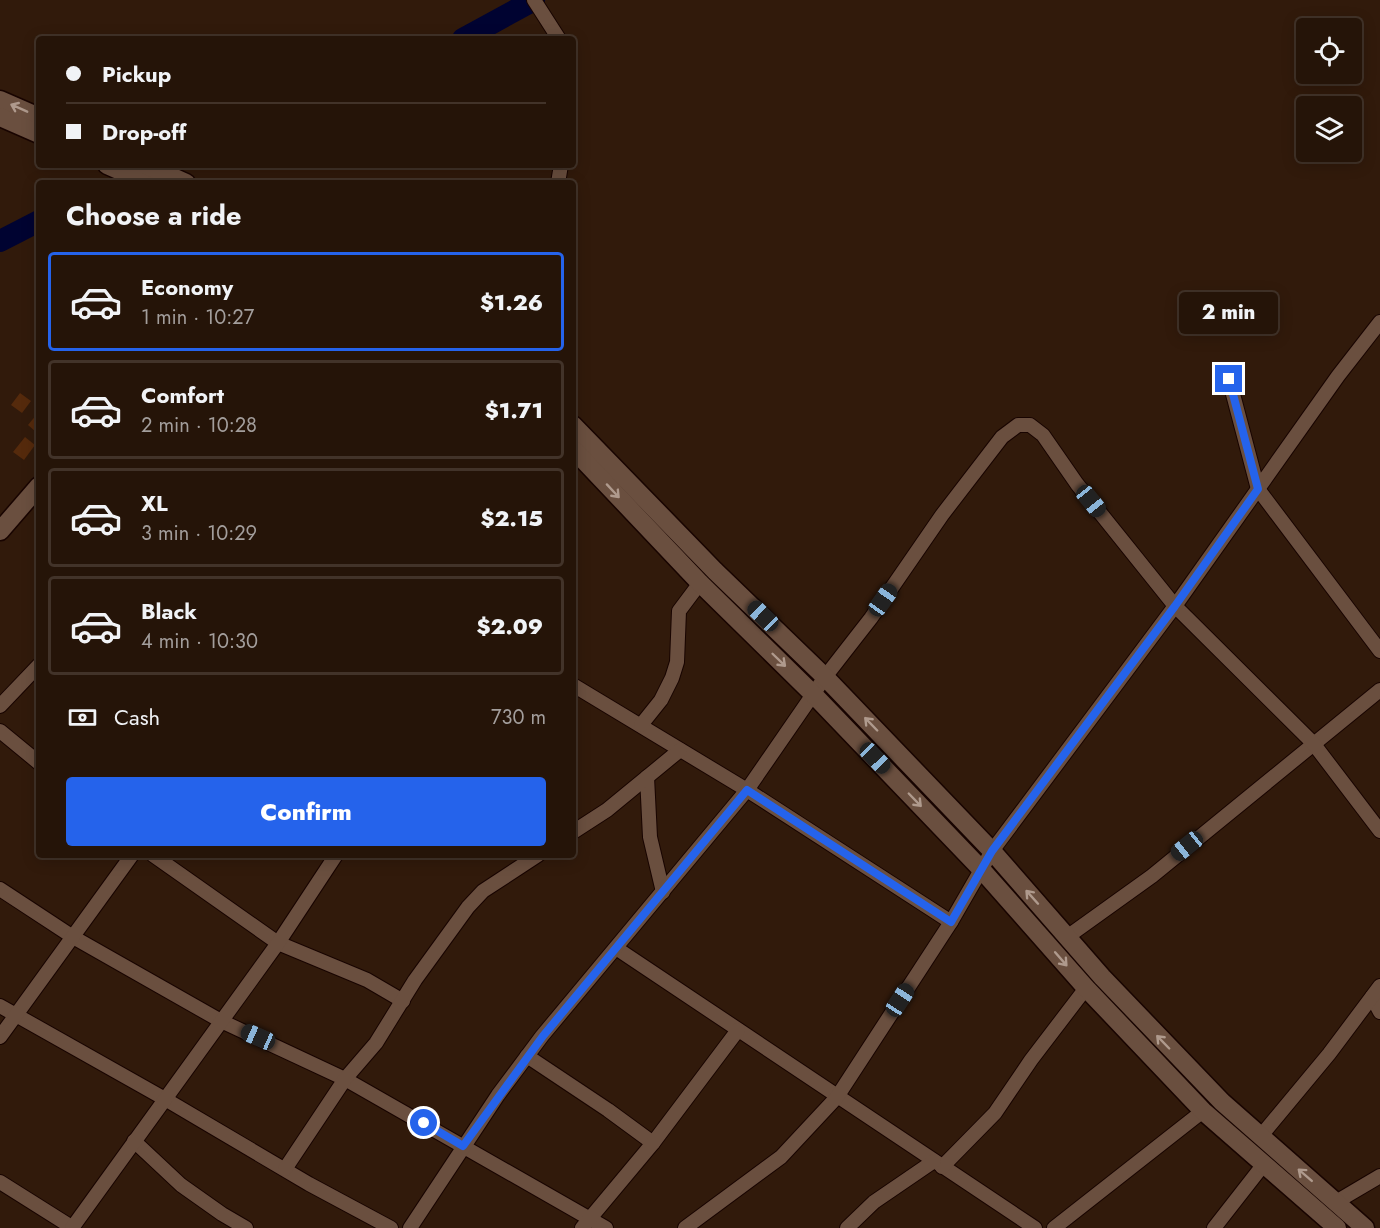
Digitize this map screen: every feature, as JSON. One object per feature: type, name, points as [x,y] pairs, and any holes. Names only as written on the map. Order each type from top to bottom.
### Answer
[{"type":"main road","points":[[0,100],[36,116]]},
{"type":"main road","points":[[0,117],[36,133]]},
{"type":"main road","points":[[114,168],[141,180]]},
{"type":"main road","points":[[153,168],[179,180]]},
{"type":"main road","points":[[576,428],[715,571],[825,677],[992,851],[1159,1038],[1222,1102],[1365,1228]]},
{"type":"main road","points":[[576,452],[700,583],[814,694],[981,869],[1086,988],[1203,1111],[1337,1228]]},
{"type":"main road","points":[[0,531],[36,489]]},
{"type":"street","points":[[534,0],[557,36]]},
{"type":"street","points":[[685,1228],[781,1156],[837,1096],[951,922],[992,851],[1175,606],[1338,376],[1380,322]]},
{"type":"street","points":[[1229,379],[1258,489],[1380,651]]},
{"type":"street","points":[[410,1228],[463,1146],[528,1056],[747,790],[825,677],[871,618],[942,514],[1002,437],[1018,425],[1030,425],[1043,435],[1077,484],[1175,606],[1313,743],[1380,831]]},
{"type":"street","points":[[641,725],[661,700],[672,678],[676,662],[679,611],[700,583]]},
{"type":"street","points":[[0,706],[36,668]]},
{"type":"street","points":[[576,687],[747,790],[951,922]]},
{"type":"street","points":[[1067,937],[1152,876],[1380,690]]},
{"type":"street","points":[[0,731],[36,761]]},
{"type":"street","points":[[576,830],[607,810],[680,750]]},
{"type":"street","points":[[647,777],[650,837],[663,892]]},
{"type":"street","points":[[0,1037],[130,858]]},
{"type":"street","points":[[157,858],[278,943],[367,980],[402,1001]]},
{"type":"street","points":[[0,1182],[72,1228],[278,943],[334,858]]},
{"type":"street","points":[[285,1169],[345,1079],[376,1043],[402,1001],[468,907],[483,891],[533,858]]},
{"type":"street","points":[[0,889],[73,937],[221,1021],[345,1079],[463,1146],[586,1223],[606,1228]]},
{"type":"street","points":[[616,948],[938,1164],[1026,1226]]},
{"type":"street","points":[[848,1228],[874,1203],[938,1164],[995,1113],[1031,1060],[1086,988]]},
{"type":"street","points":[[1260,1137],[1329,1054],[1376,992]]},
{"type":"street","points":[[1376,992],[1380,1012]]},
{"type":"street","points":[[0,1006],[391,1228]]},
{"type":"street","points":[[586,1223],[653,1143],[738,1030]]},
{"type":"street","points":[[528,1056],[653,1143]]},
{"type":"street","points":[[1053,1228],[1203,1111]]},
{"type":"street","points":[[134,1142],[181,1185],[246,1228]]},
{"type":"street","points":[[1214,1228],[1264,1164]]},
{"type":"street","points":[[1336,1202],[1380,1176]]},
{"type":"building","points":[[20,393],[31,401],[22,413],[11,405]]},
{"type":"building","points":[[36,415],[36,432],[28,425]]},
{"type":"building","points":[[25,437],[35,445],[24,460],[13,452]]},
{"type":"waterway","points":[[468,36],[534,0]]},
{"type":"waterway","points":[[0,241],[36,223]]},
{"type":"route","points":[[424,1123],[463,1146],[543,1036],[747,790],[951,922],[992,851],[1175,606],[1258,489],[1229,379]]}]
